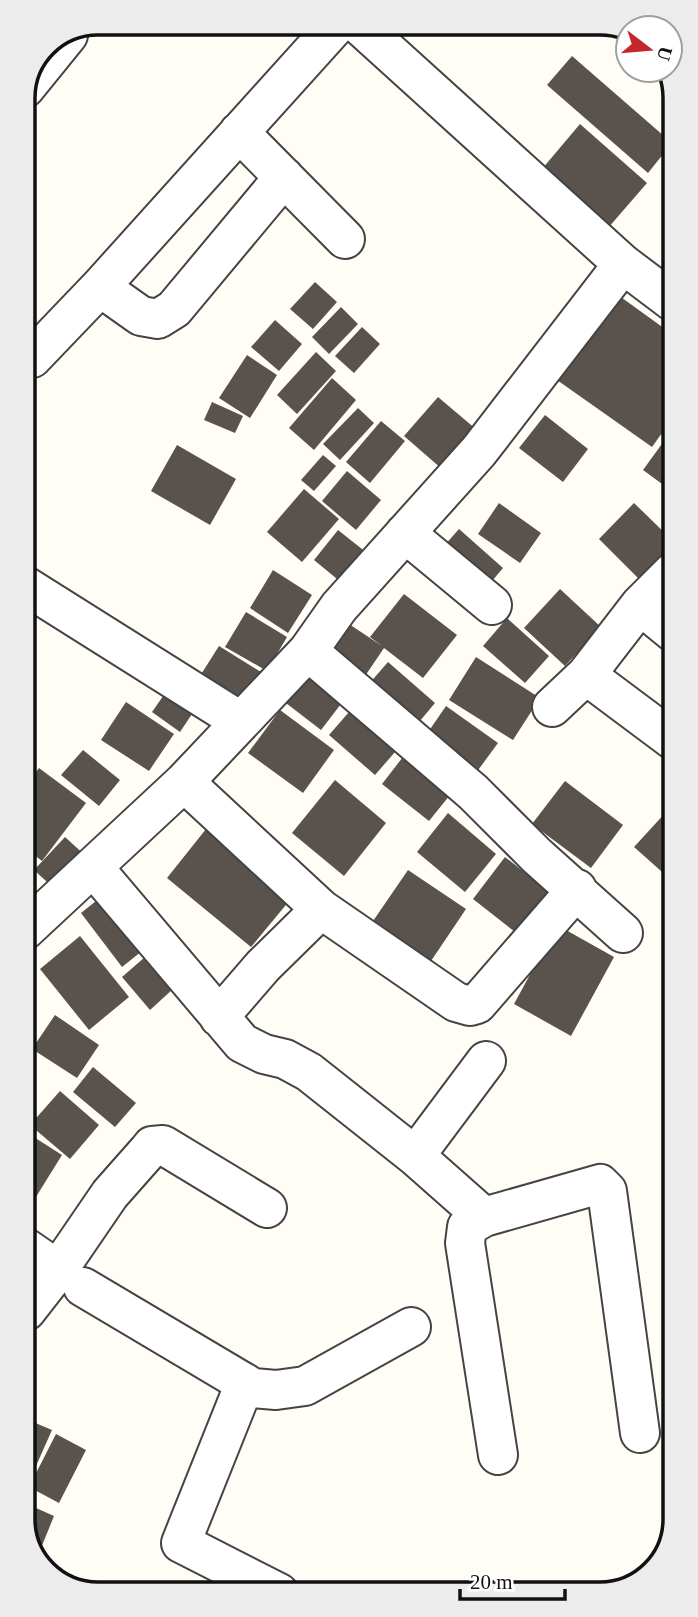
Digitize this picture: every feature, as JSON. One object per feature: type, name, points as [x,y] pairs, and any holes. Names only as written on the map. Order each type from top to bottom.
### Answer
[{"type":"street","points":[[35,355],[100,287],[327,35]]},
{"type":"street","points":[[370,35],[624,264],[663,294]]},
{"type":"street","points":[[239,132],[345,239]]},
{"type":"street","points":[[100,287],[141,316],[158,319],[174,309],[284,177]]},
{"type":"street","points":[[35,921],[184,782],[308,651],[339,607],[479,451],[624,264]]},
{"type":"street","points":[[405,533],[492,605]]},
{"type":"street","points":[[552,707],[586,675],[640,605],[663,582]]},
{"type":"street","points":[[35,593],[240,721]]},
{"type":"street","points":[[640,605],[663,624]]},
{"type":"street","points":[[308,651],[473,792],[537,856],[623,933]]},
{"type":"street","points":[[586,675],[663,733]]},
{"type":"street","points":[[184,782],[321,909],[456,1002],[470,1006],[477,1004],[577,889]]},
{"type":"street","points":[[93,867],[242,1043],[253,1050],[285,1059],[309,1072],[415,1156],[484,1217]]},
{"type":"street","points":[[219,1017],[263,966],[321,909]]},
{"type":"street","points":[[415,1156],[486,1061]]},
{"type":"street","points":[[35,1304],[70,1278],[110,1195],[148,1151],[157,1145],[163,1145],[267,1208]]},
{"type":"street","points":[[498,1455],[465,1243],[467,1227],[484,1217],[600,1184],[605,1186],[640,1433]]},
{"type":"street","points":[[35,1254],[253,1388],[276,1390],[305,1386],[411,1326]]},
{"type":"street","points":[[245,1383],[181,1543],[257,1582]]},
{"type":"building","points":[[572,56],[663,135],[663,154],[648,173],[547,85]]},
{"type":"building","points":[[580,124],[647,183],[608,228],[542,169]]},
{"type":"building","points":[[315,282],[337,302],[313,329],[290,309]]},
{"type":"building","points":[[618,295],[663,328],[663,432],[652,447],[557,380]]},
{"type":"building","points":[[341,307],[358,324],[329,354],[312,337]]},
{"type":"building","points":[[275,320],[302,344],[279,371],[251,347]]},
{"type":"building","points":[[362,327],[380,344],[354,373],[335,356]]},
{"type":"building","points":[[316,352],[336,371],[297,414],[277,395]]},
{"type":"building","points":[[247,355],[277,375],[250,418],[219,398]]},
{"type":"building","points":[[332,378],[356,400],[314,450],[289,428]]},
{"type":"building","points":[[438,397],[477,430],[442,469],[404,436]]},
{"type":"building","points":[[212,402],[243,416],[235,433],[204,420]]},
{"type":"building","points":[[358,408],[374,423],[340,460],[323,444]]},
{"type":"building","points":[[545,415],[588,449],[563,482],[519,448]]},
{"type":"building","points":[[381,421],[405,441],[370,483],[346,462]]},
{"type":"building","points":[[663,442],[663,485],[643,470]]},
{"type":"building","points":[[177,445],[236,479],[210,525],[151,491]]},
{"type":"building","points":[[323,455],[336,466],[314,491],[301,480]]},
{"type":"building","points":[[347,471],[381,500],[356,530],[322,501]]},
{"type":"building","points":[[304,489],[339,519],[302,562],[267,532]]},
{"type":"building","points":[[499,503],[541,533],[520,563],[478,534]]},
{"type":"building","points":[[634,503],[663,531],[663,563],[643,583],[599,539]]},
{"type":"building","points":[[459,529],[503,568],[481,594],[436,555]]},
{"type":"building","points":[[338,530],[372,557],[348,588],[314,560]]},
{"type":"building","points":[[273,570],[312,595],[288,633],[250,608]]},
{"type":"building","points":[[560,589],[601,627],[565,666],[524,628]]},
{"type":"building","points":[[404,594],[457,635],[423,678],[384,648],[359,685],[315,655],[340,618],[382,646],[370,637]]},
{"type":"building","points":[[246,612],[287,637],[267,671],[225,647]]},
{"type":"building","points":[[507,618],[549,656],[525,683],[483,646]]},
{"type":"building","points":[[219,646],[261,672],[235,713],[193,687]]},
{"type":"building","points":[[476,657],[540,698],[513,740],[449,700]]},
{"type":"building","points":[[388,662],[435,703],[409,734],[361,693]]},
{"type":"building","points":[[305,670],[344,700],[321,730],[282,700]]},
{"type":"building","points":[[168,689],[196,708],[180,732],[152,712]]},
{"type":"building","points":[[126,702],[174,734],[149,771],[101,740]]},
{"type":"building","points":[[446,706],[498,743],[473,777],[422,741]]},
{"type":"building","points":[[280,710],[334,750],[303,793],[248,753]]},
{"type":"building","points":[[349,712],[395,752],[375,775],[329,735]]},
{"type":"building","points":[[83,750],[120,780],[99,806],[61,775]]},
{"type":"building","points":[[406,753],[454,790],[429,821],[382,784]]},
{"type":"building","points":[[39,768],[86,803],[42,861],[35,856],[35,773]]},
{"type":"building","points":[[335,780],[386,823],[344,876],[292,833]]},
{"type":"building","points":[[565,781],[623,825],[591,868],[532,824]]},
{"type":"building","points":[[448,813],[496,854],[465,892],[417,852]]},
{"type":"building","points":[[663,815],[663,873],[634,847]]},
{"type":"building","points":[[214,819],[299,889],[251,947],[167,878]]},
{"type":"building","points":[[65,837],[88,858],[58,892],[35,869]]},
{"type":"building","points":[[505,857],[556,897],[524,939],[473,899]]},
{"type":"building","points":[[408,870],[466,909],[429,964],[371,924]]},
{"type":"building","points":[[106,893],[147,947],[122,967],[81,913]]},
{"type":"building","points":[[557,925],[614,957],[571,1036],[514,1004]]},
{"type":"building","points":[[80,936],[129,997],[89,1030],[40,969]]},
{"type":"building","points":[[145,957],[173,989],[150,1010],[122,977]]},
{"type":"building","points":[[55,1015],[99,1045],[77,1078],[35,1051],[35,1045]]},
{"type":"building","points":[[93,1067],[136,1103],[115,1127],[73,1092]]},
{"type":"building","points":[[60,1091],[99,1125],[70,1159],[35,1129],[35,1119]]},
{"type":"building","points":[[35,1138],[62,1155],[35,1198]]},
{"type":"building","points":[[35,1423],[52,1430],[35,1468]]},
{"type":"building","points":[[56,1434],[86,1450],[59,1503],[35,1490],[35,1475]]},
{"type":"building","points":[[35,1508],[54,1516],[41,1547],[36,1531]]}]
